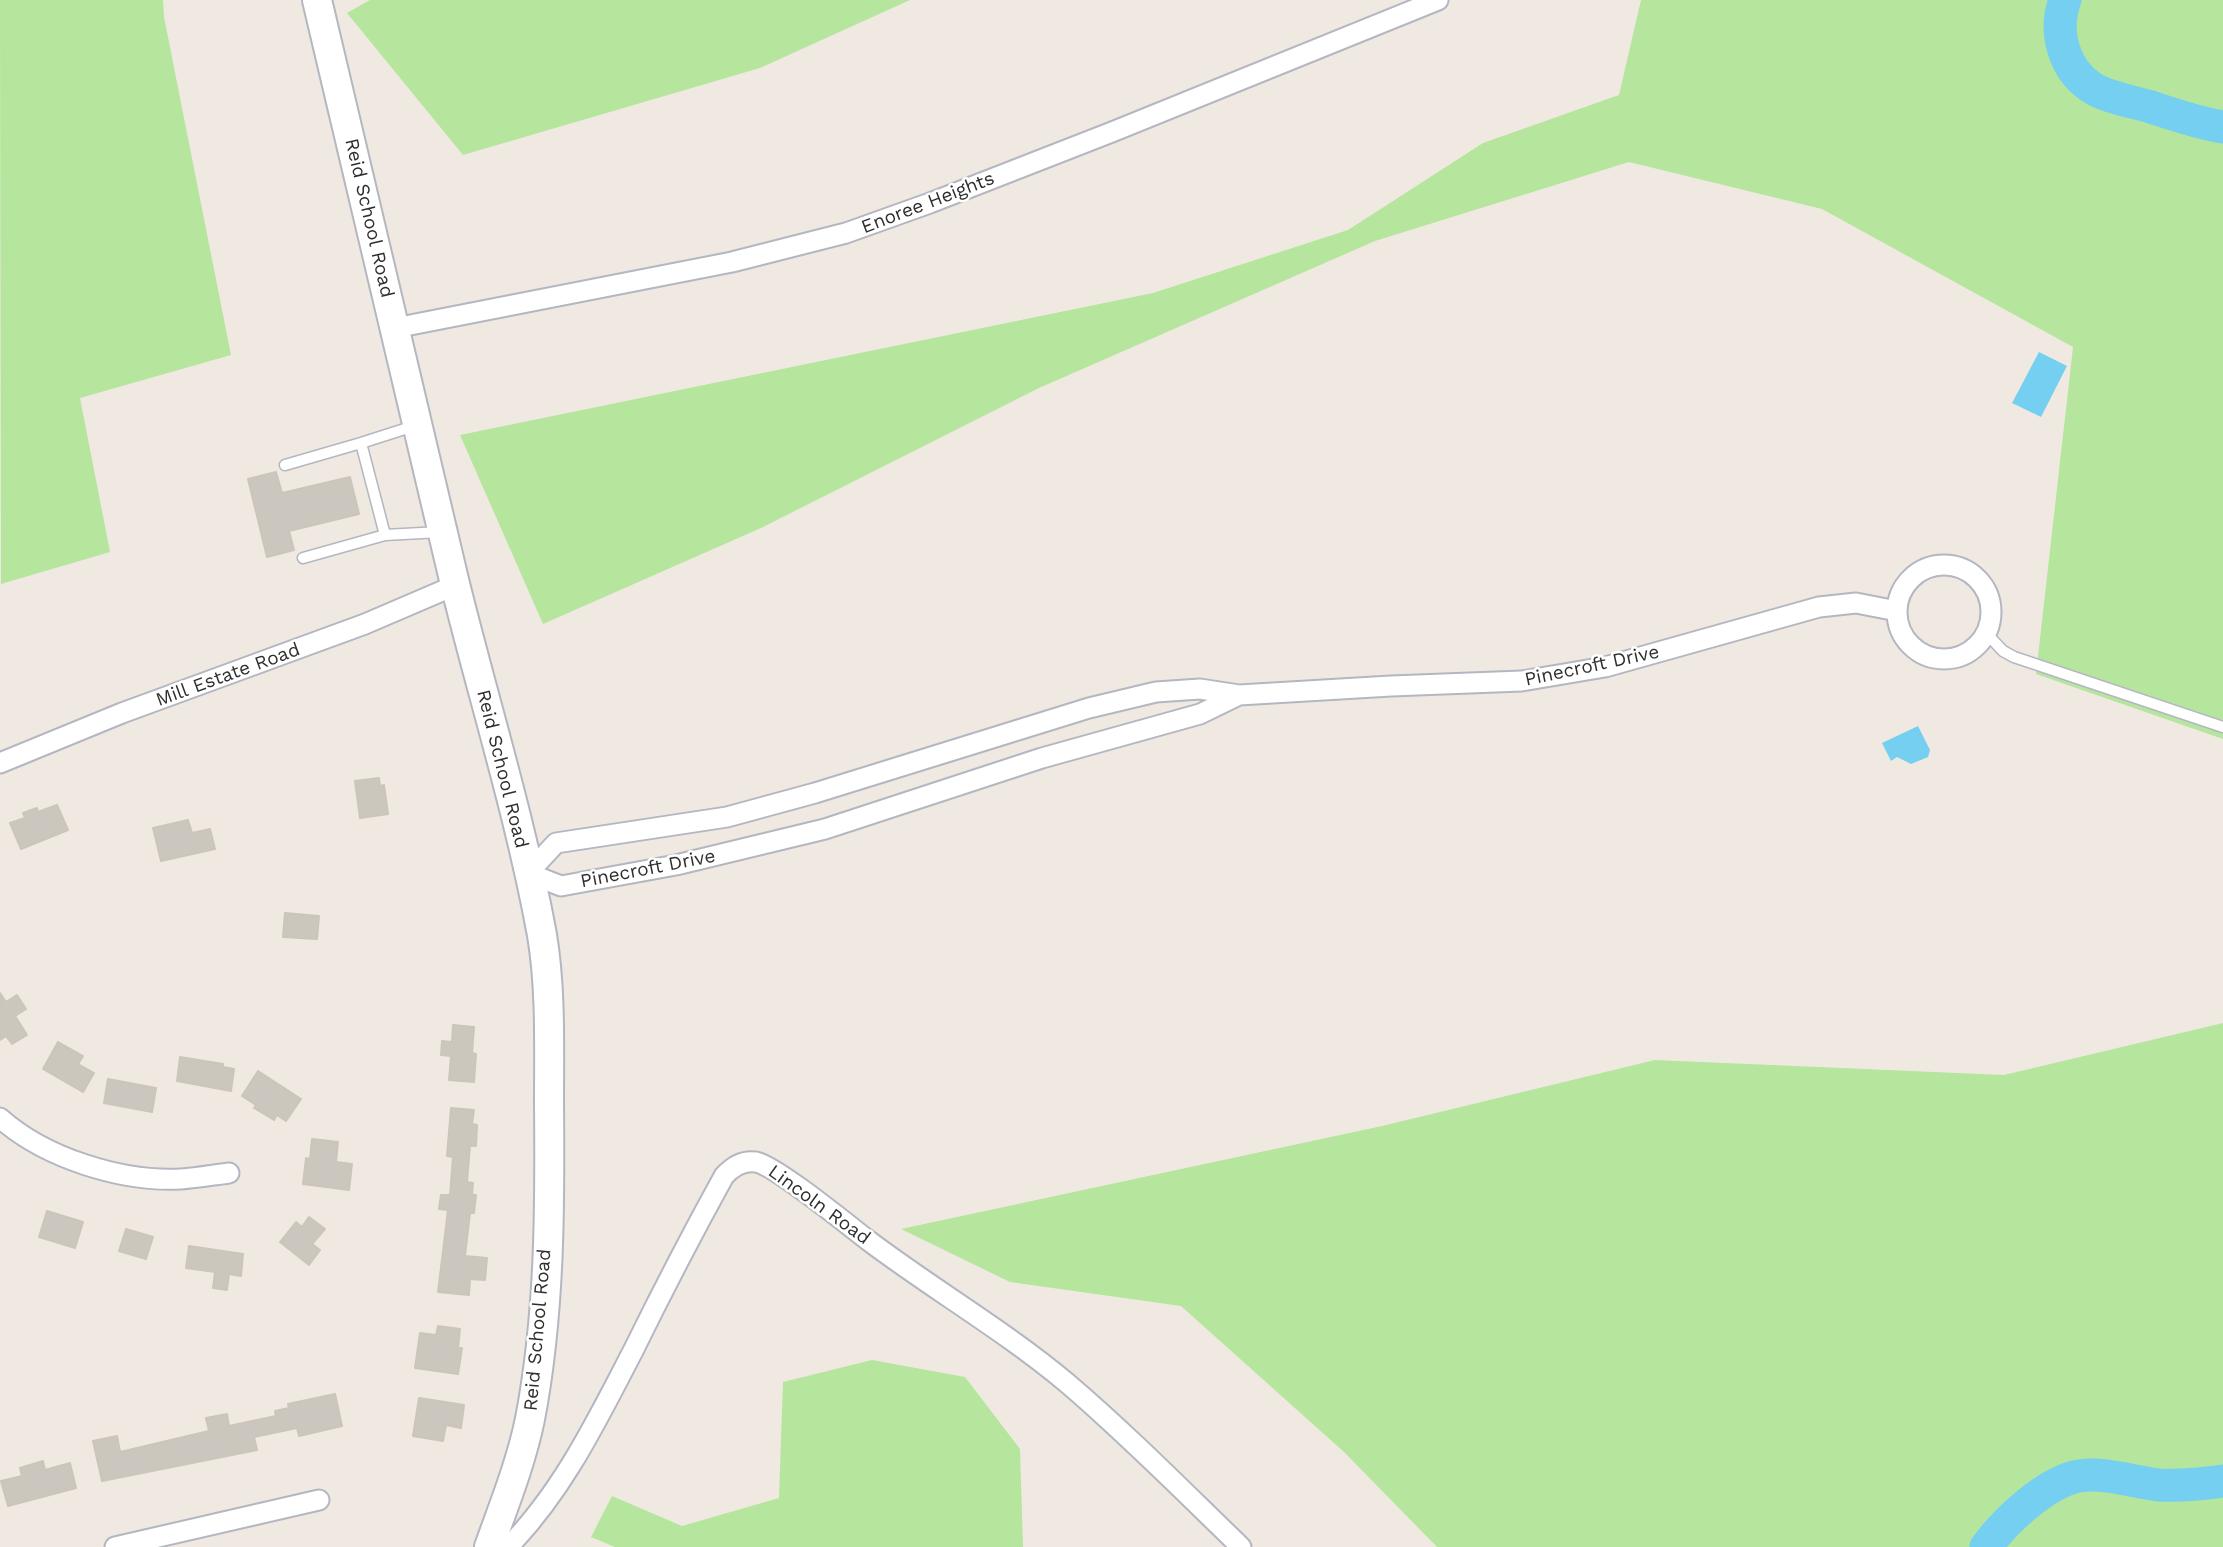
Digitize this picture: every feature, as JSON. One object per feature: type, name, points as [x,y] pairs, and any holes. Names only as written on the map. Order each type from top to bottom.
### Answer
[{"type":"street","name":"Reid School Road","points":[[317,0],[542,939],[548,1020],[550,1135],[546,1291],[540,1358],[530,1420],[517,1468],[489,1547]]},
{"type":"street","name":"Enoree Heights","points":[[395,328],[732,262],[846,233],[1099,137],[1438,0]]},
{"type":"street","points":[[1934,566],[1955,566],[1973,576],[1986,593],[1990,613],[1986,633],[1973,649],[1963,655],[1943,659],[1923,654],[1906,641],[1898,622],[1897,611],[1902,591],[1915,575],[1934,566]]},
{"type":"street","name":"Mill Estate Road","points":[[0,763],[121,713],[365,624],[456,585]]},
{"type":"street","name":"Pinecroft Drive","points":[[1239,695],[1200,714],[1042,758],[825,829],[676,865],[561,886],[528,873],[556,843],[727,817],[815,793],[1089,708],[1156,692],[1200,689],[1239,695],[1391,685],[1522,681],[1605,667],[1819,607],[1856,603],[1897,611]]},
{"type":"street","points":[[0,1118],[45,1150],[100,1169],[178,1179],[229,1173]]},
{"type":"street","name":"Lincoln Road","points":[[508,1547],[533,1522],[555,1491],[600,1415],[724,1176],[737,1165],[755,1162],[763,1164],[797,1187],[896,1261],[1010,1338],[1067,1383],[1241,1547]]},
{"type":"street","points":[[115,1547],[319,1500]]},
{"type":"lane","points":[[285,465],[418,425]]},
{"type":"lane","points":[[361,443],[385,535]]},
{"type":"lane","points":[[303,558],[385,535],[443,532]]},
{"type":"lane","points":[[1986,633],[2003,651],[2031,664],[2223,727]]},
{"type":"green space","points":[[0,0],[163,0],[164,17],[231,355],[80,398],[110,552],[1,584]]},
{"type":"green space","points":[[370,0],[910,0],[760,68],[463,155],[347,13]]},
{"type":"green space","points":[[1641,0],[2223,0],[2223,739],[2036,674],[2073,347],[1822,209],[1629,162],[1375,241],[1039,388],[761,528],[543,624],[460,435],[1153,293],[1348,230],[1483,143],[1619,95]]},
{"type":"green space","points":[[2223,1023],[2223,1547],[1437,1547],[1344,1452],[1181,1306],[1010,1282],[901,1229],[1382,1126],[1655,1060],[2004,1075]]},
{"type":"green space","points":[[872,1360],[965,1377],[1020,1449],[1023,1547],[615,1547],[591,1537],[612,1496],[682,1526],[779,1498],[783,1382]]},
{"type":"water","points":[[2039,352],[2067,366],[2041,417],[2012,403]]},
{"type":"water","points":[[1918,726],[1930,750],[1928,757],[1911,764],[1897,757],[1891,761],[1882,743]]},
{"type":"building","points":[[276,472],[282,493],[350,477],[359,514],[289,531],[294,550],[267,557],[248,479]]},
{"type":"building","points":[[379,778],[380,786],[384,785],[388,814],[360,818],[355,781]]},
{"type":"building","points":[[57,805],[68,830],[21,849],[10,823],[25,818],[23,813],[37,808],[38,812]]},
{"type":"building","points":[[188,820],[192,833],[210,829],[215,849],[161,861],[153,828]]},
{"type":"building","points":[[285,913],[319,916],[317,939],[283,937]]},
{"type":"building","points":[[0,993],[6,1002],[17,995],[26,1009],[15,1016],[27,1035],[12,1044],[6,1036],[0,1040]]},
{"type":"building","points":[[453,1025],[474,1027],[474,1082],[449,1080],[451,1056],[441,1055],[442,1041],[452,1042]]},
{"type":"building","points":[[58,1042],[83,1056],[78,1064],[94,1073],[83,1092],[43,1069]]},
{"type":"building","points":[[180,1057],[223,1064],[223,1067],[234,1069],[231,1091],[177,1081]]},
{"type":"building","points":[[258,1071],[301,1099],[286,1121],[277,1115],[274,1120],[254,1108],[256,1105],[242,1096]]},
{"type":"building","points":[[108,1079],[156,1088],[152,1112],[104,1103]]},
{"type":"building","points":[[451,1108],[474,1110],[472,1124],[477,1125],[476,1146],[470,1146],[467,1182],[473,1183],[472,1195],[476,1195],[474,1213],[470,1213],[465,1256],[487,1258],[485,1280],[470,1279],[469,1295],[438,1292],[448,1210],[439,1209],[441,1195],[450,1195],[453,1157],[447,1156]]},
{"type":"building","points":[[312,1139],[338,1142],[336,1162],[352,1164],[349,1190],[303,1184],[306,1158],[310,1159]]},
{"type":"building","points":[[47,1211],[83,1222],[75,1248],[39,1237]]},
{"type":"building","points":[[309,1217],[325,1229],[312,1244],[320,1250],[309,1265],[280,1242],[296,1222],[302,1227]]},
{"type":"building","points":[[126,1229],[153,1237],[146,1259],[119,1251]]},
{"type":"building","points":[[189,1246],[243,1254],[241,1276],[229,1274],[227,1290],[213,1288],[215,1272],[186,1268]]},
{"type":"building","points":[[438,1326],[460,1329],[458,1348],[462,1348],[458,1374],[415,1368],[420,1333],[436,1335]]},
{"type":"building","points":[[335,1394],[342,1426],[299,1436],[297,1428],[254,1437],[257,1450],[102,1481],[93,1441],[117,1436],[120,1452],[209,1431],[206,1418],[227,1414],[229,1426],[276,1416],[275,1411],[289,1408],[288,1404]]},
{"type":"building","points":[[419,1398],[464,1405],[461,1428],[446,1425],[443,1441],[413,1436]]},
{"type":"building","points":[[43,1461],[45,1470],[70,1463],[76,1488],[8,1506],[1,1481],[22,1476],[20,1468]]},
{"type":"waterway","points":[[2065,0],[2060,25],[2064,50],[2075,72],[2084,81],[2094,89],[2114,97],[2223,127]]},
{"type":"waterway","points":[[1986,1547],[2004,1526],[2040,1494],[2079,1476],[2109,1476],[2159,1485],[2223,1481]]}]
